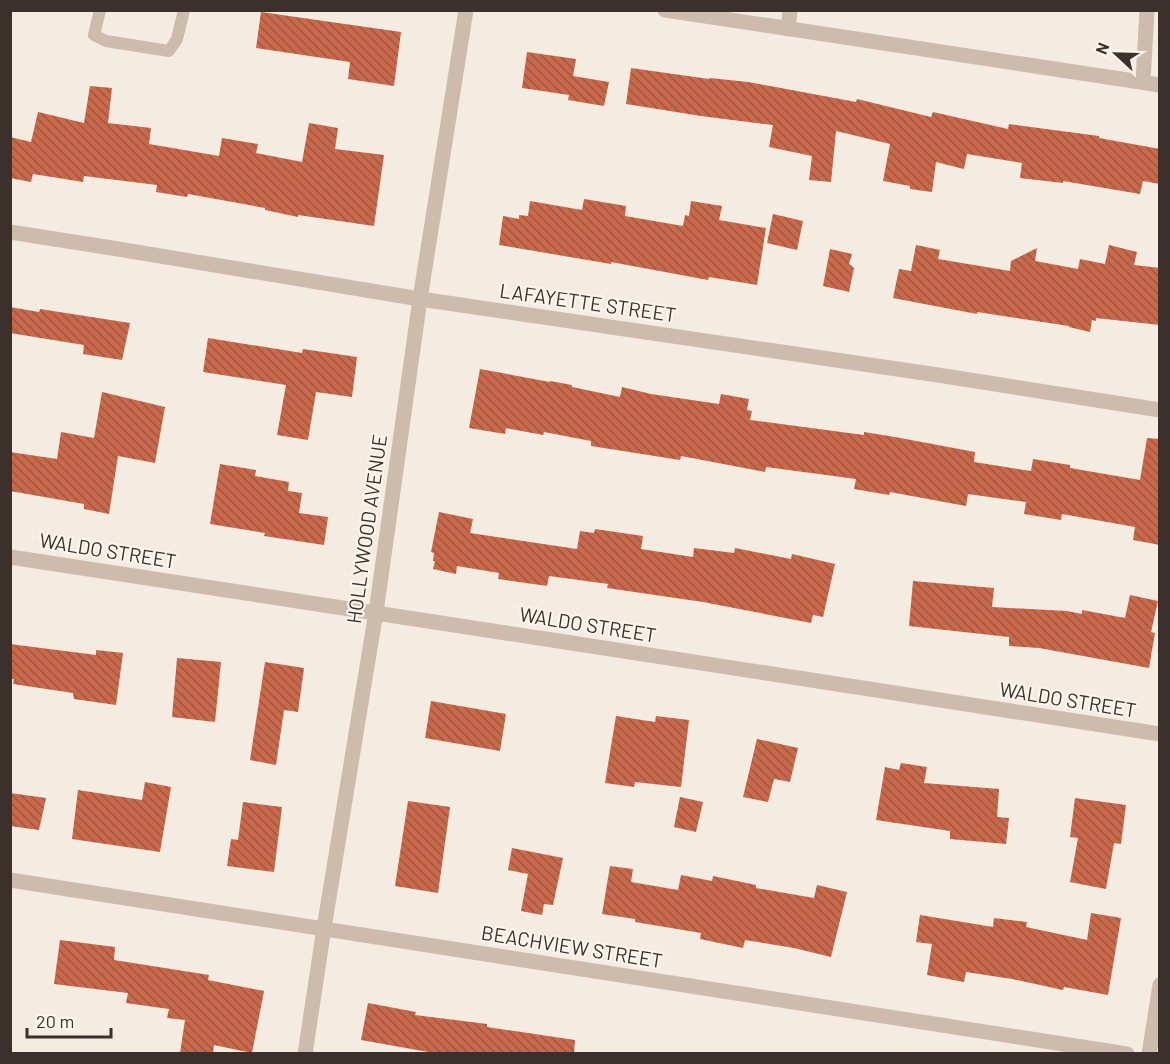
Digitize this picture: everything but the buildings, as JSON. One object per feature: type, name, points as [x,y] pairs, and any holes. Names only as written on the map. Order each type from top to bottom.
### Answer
[{"type":"street","name":"HOLLYWOOD AVENUE","points":[[305,1053],[376,612],[420,299],[466,10]]},
{"type":"street","points":[[665,10],[1160,85]]},
{"type":"street","points":[[788,29],[790,10]]},
{"type":"street","points":[[1143,82],[1147,10]]},
{"type":"street","name":"LAFAYETTE STREET","points":[[10,232],[420,299],[1160,410]]},
{"type":"street","name":"WALDO STREET","points":[[10,557],[1160,734]]},
{"type":"street","name":"BEACHVIEW STREET","points":[[10,880],[1127,1053]]},
{"type":"street","points":[[1149,1053],[1160,985]]},
{"type":"lane","points":[[99,10],[94,35],[106,41],[169,51],[177,39],[184,10]]}]
